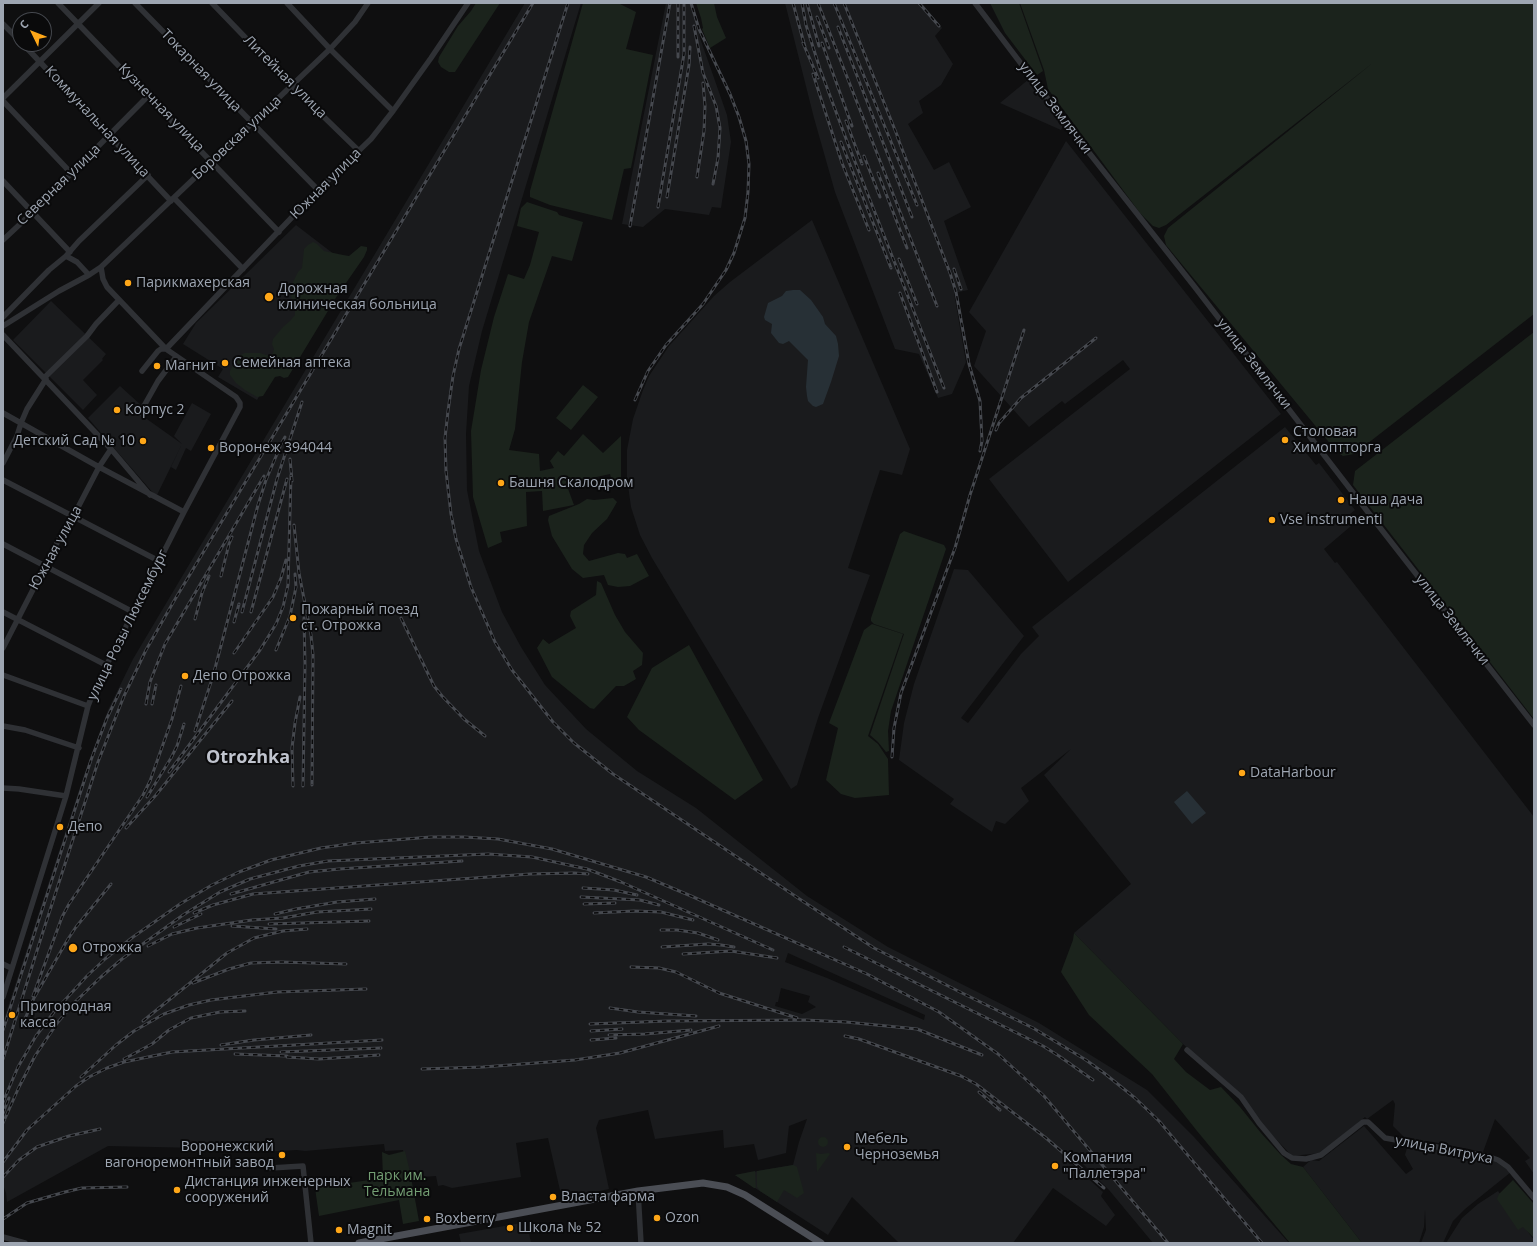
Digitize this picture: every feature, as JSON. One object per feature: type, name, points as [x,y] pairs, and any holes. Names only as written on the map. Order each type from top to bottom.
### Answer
[{"type":"main road","points":[[359,1243],[638,1190],[695,1183],[713,1184],[736,1190],[758,1202],[821,1243]]},
{"type":"street","name":"Кузнечная улица","points":[[58,3],[279,232]]},
{"type":"street","points":[[71,173],[3,100],[99,3]]},
{"type":"street","name":"Токарная улица","points":[[135,3],[318,190]]},
{"type":"street","name":"Литейная улица","points":[[212,3],[292,86],[359,151]]},
{"type":"street","points":[[287,3],[330,49],[393,111]]},
{"type":"street","name":"Южная улица","points":[[142,371],[158,351],[161,349],[166,349],[318,190],[371,139],[431,58],[468,3]]},
{"type":"street","name":"улица Землячки","points":[[975,3],[1121,194],[1534,725]]},
{"type":"street","points":[[980,3],[982,12]]},
{"type":"street","name":"Боровская улица","points":[[3,326],[101,267],[330,49],[350,28],[365,4]]},
{"type":"street","points":[[3,24],[12,33]]},
{"type":"street","name":"Коммунальная улица","points":[[31,52],[148,175],[243,269]]},
{"type":"street","name":"Северная улица","points":[[3,240],[33,212],[148,96]]},
{"type":"street","points":[[3,317],[49,270],[68,254],[148,175]]},
{"type":"street","points":[[3,181],[33,212],[68,254],[89,275]]},
{"type":"street","points":[[101,267],[105,284],[166,349],[176,357],[158,381],[140,413]]},
{"type":"street","points":[[3,463],[8,450],[17,436],[27,409],[45,378],[87,336],[96,324],[119,300]]},
{"type":"street","points":[[3,335],[111,449],[150,494]]},
{"type":"street","name":"улица Розы Люксембург","points":[[3,997],[66,796],[79,748],[88,706],[95,688],[184,512],[238,412],[240,403],[233,395],[176,357]]},
{"type":"street","points":[[3,413],[99,467],[184,512]]},
{"type":"street","name":"Южная улица","points":[[3,648],[60,537],[73,517],[99,467],[111,449]]},
{"type":"street","points":[[3,480],[159,561]]},
{"type":"street","points":[[3,544],[133,612]]},
{"type":"street","points":[[3,612],[106,665]]},
{"type":"street","points":[[3,675],[88,706]]},
{"type":"street","points":[[3,726],[26,730],[79,748]]},
{"type":"street","points":[[3,788],[66,796]]},
{"type":"street","points":[[3,964],[11,968]]},
{"type":"street","name":"улица Витрука","points":[[1187,1050],[1241,1097],[1259,1123],[1284,1153],[1292,1158],[1306,1159],[1321,1155],[1364,1122],[1368,1122],[1385,1138],[1487,1156],[1498,1160],[1508,1167],[1534,1198]]},
{"type":"street","points":[[271,1168],[303,1166],[311,1243]]},
{"type":"street","points":[[638,1190],[641,1243]]},
{"type":"street","points":[[3,1237],[25,1243]]},
{"type":"shaded area","points":[[525,3],[581,3],[482,331],[469,386],[466,434],[467,490],[479,551],[502,612],[521,647],[545,685],[586,729],[637,771],[696,808],[807,896],[888,947],[1039,1023],[1147,1090],[1194,1137],[1289,1243],[1153,1243],[1109,1190],[1073,1154],[1068,1160],[1103,1192],[1101,1196],[1115,1215],[1106,1226],[1053,1188],[1013,1243],[899,1243],[852,1197],[828,1235],[735,1175],[793,1165],[807,1119],[789,1126],[786,1153],[758,1160],[754,1144],[724,1148],[723,1130],[655,1139],[648,1110],[599,1120],[596,1128],[609,1189],[562,1199],[548,1138],[516,1143],[521,1177],[452,1188],[443,1185],[438,1186],[436,1176],[408,1178],[403,1150],[385,1151],[384,1144],[305,1151],[262,1152],[200,1148],[108,1146],[7,1202],[3,1185],[3,1022],[84,775],[108,710],[133,659]],"holes":[[[788,953],[925,1015],[924,1020],[827,978],[785,962]],[[781,988],[810,996],[808,1002],[816,1007],[802,1014],[775,1006],[776,1002],[778,1002]]]},
{"type":"shaded area","points":[[666,3],[693,3],[700,38],[727,115],[731,142],[721,208],[712,207],[709,215],[665,209],[643,227],[622,224]]},
{"type":"shaded area","points":[[785,3],[922,3],[942,28],[935,36],[953,64],[941,85],[919,101],[923,113],[908,124],[934,170],[949,162],[971,207],[944,221],[968,290],[954,293],[966,362],[952,394],[938,398],[919,354],[895,349],[835,192],[814,118]]},
{"type":"shaded area","points":[[1029,79],[1064,124],[1061,130],[1000,103]]},
{"type":"shaded area","points":[[1066,141],[1281,414],[1068,582],[989,479],[1130,369],[1123,360],[1065,404],[1062,401],[1029,427],[974,366],[986,331],[969,312]]},
{"type":"shaded area","points":[[812,220],[910,449],[902,475],[880,470],[848,568],[870,575],[818,718],[797,785],[791,789],[652,558],[640,535],[631,507],[627,478],[627,450],[633,419],[643,390],[649,376],[669,346],[714,296],[730,282]]},
{"type":"shaded area","name":"Дорожная клиническая больница","points":[[296,225],[339,258],[257,400],[218,377],[223,369],[183,344],[196,323]]},
{"type":"shaded area","points":[[800,290],[811,300],[823,317],[825,324],[836,336],[838,344],[839,356],[831,382],[823,404],[816,407],[808,401],[807,396],[806,387],[808,360],[789,341],[783,344],[779,343],[771,333],[772,324],[765,320],[764,317],[768,303],[782,296],[786,291]]},
{"type":"shaded area","points":[[51,301],[106,354],[102,359],[103,360],[83,380],[97,395],[83,410],[13,340]]},
{"type":"shaded area","name":"Детский Сад № 10","points":[[120,386],[142,406],[137,412],[182,444],[157,495],[154,494],[88,418]]},
{"type":"shaded area","points":[[192,403],[211,414],[191,451],[186,448],[176,470],[171,467],[182,444],[174,436]]},
{"type":"shaded area","points":[[1285,427],[1316,465],[1319,463],[1355,510],[1345,518],[1351,526],[1324,549],[1335,563],[1337,562],[1534,817],[1534,1174],[1525,1161],[1530,1158],[1495,1119],[1483,1152],[1428,1141],[1424,1143],[1420,1140],[1407,1140],[1393,1126],[1395,1104],[1393,1100],[1367,1119],[1365,1117],[1321,1153],[1292,1156],[1257,1119],[1244,1099],[1183,1044],[1074,933],[1131,884],[1044,775],[1071,749],[1021,788],[1029,801],[1005,824],[996,821],[992,832],[950,804],[954,799],[899,760],[904,723],[914,684],[954,569],[968,570],[1024,636],[961,718],[968,723],[1021,654],[1039,636],[1032,627]]},
{"type":"shaded area","points":[[1187,791],[1206,813],[1192,824],[1174,802]]},
{"type":"shaded area","points":[[1364,1126],[1406,1174],[1413,1169],[1405,1155],[1408,1144],[1490,1158],[1511,1172],[1465,1209],[1453,1221],[1443,1243],[1421,1243],[1426,1230],[1425,1210],[1424,1227],[1419,1243],[1362,1243],[1303,1167],[1311,1160],[1319,1161]]},
{"type":"shaded area","points":[[1498,1191],[1534,1240],[1534,1243],[1446,1243],[1462,1218],[1478,1204]]},
{"type":"shaded area","name":"Школа № 52","points":[[527,1222],[531,1243],[461,1243],[459,1234]]},
{"type":"green space","points":[[476,3],[500,3],[455,72],[449,72],[441,67],[438,62],[439,57],[458,26]]},
{"type":"green space","points":[[583,3],[618,3],[636,12],[626,49],[653,55],[631,168],[624,169],[612,220],[550,205],[530,197],[530,191]]},
{"type":"green space","points":[[696,3],[714,3],[717,17],[726,38],[710,48],[702,29],[701,18]]},
{"type":"green space","points":[[990,3],[1019,3],[1043,71],[1037,75],[1005,33]]},
{"type":"green space","points":[[1020,3],[1534,3],[1534,314],[1354,454],[1343,456],[1337,452],[1166,245],[1164,236],[1168,228],[1374,62],[1166,225],[1159,228],[1153,226],[1140,213],[1048,89],[1044,70]]},
{"type":"green space","points":[[527,202],[557,212],[559,215],[583,222],[572,261],[552,256],[529,322],[522,362],[515,429],[509,450],[539,454],[540,471],[554,468],[550,461],[558,451],[564,456],[583,434],[603,453],[621,436],[621,486],[613,487],[610,474],[592,478],[587,488],[569,482],[567,486],[574,505],[543,511],[542,491],[526,492],[527,526],[500,532],[502,542],[488,548],[473,497],[471,431],[481,370],[494,317],[508,274],[524,279],[530,265],[539,232],[517,226],[521,208]]},
{"type":"green space","points":[[313,242],[324,251],[349,256],[361,246],[367,247],[367,250],[288,377],[275,377],[263,396],[257,397],[236,383],[230,375],[230,371],[237,357],[245,353],[271,355],[273,353],[273,339],[295,315],[291,294],[292,284],[298,272],[302,268],[304,249]]},
{"type":"green space","points":[[1534,332],[1534,719],[1353,485],[1355,471]]},
{"type":"green space","points":[[583,385],[598,397],[571,430],[556,418]]},
{"type":"green space","points":[[613,498],[617,502],[607,519],[592,533],[584,545],[583,554],[589,561],[618,553],[625,554],[627,558],[637,554],[649,576],[630,586],[618,587],[608,585],[604,575],[583,578],[572,569],[552,536],[548,520],[549,516],[579,504],[587,499],[594,500]]},
{"type":"green space","points":[[904,531],[944,545],[946,549],[891,711],[888,731],[889,751],[886,752],[870,735],[904,634],[874,624],[871,621],[871,618],[900,534]]},
{"type":"green space","points":[[597,581],[601,583],[615,615],[625,632],[643,653],[642,665],[633,671],[636,679],[624,686],[616,686],[594,709],[590,708],[552,677],[537,648],[543,639],[549,644],[576,628],[570,616],[571,611],[596,595]]},
{"type":"green space","points":[[872,624],[903,634],[868,736],[878,744],[888,759],[889,795],[855,798],[841,794],[826,780],[838,728],[829,723],[864,630]]},
{"type":"green space","points":[[689,645],[763,780],[735,800],[639,730],[627,717],[652,668]]},
{"type":"green space","points":[[1074,933],[1183,1044],[1174,1059],[1186,1072],[1210,1090],[1221,1087],[1281,1155],[1291,1164],[1303,1167],[1362,1243],[1290,1243],[1152,1074],[1089,1015],[1061,972],[1073,940]]},
{"type":"green space","points":[[823,1137],[828,1142],[823,1147],[818,1142]]},
{"type":"green space","name":"парк им. Тельмана","points":[[405,1151],[419,1221],[403,1224],[399,1200],[319,1216],[315,1188],[383,1178],[382,1152],[389,1155]]},
{"type":"green space","points":[[816,1153],[830,1154],[817,1172]]},
{"type":"green space","points":[[793,1165],[797,1167],[804,1193],[797,1198],[784,1190],[777,1202],[760,1191],[757,1187],[757,1171]]},
{"type":"green space","points":[[755,1171],[756,1188],[735,1175]]},
{"type":"green space","points":[[1513,1180],[1534,1204],[1534,1238],[1523,1227],[1518,1230],[1497,1199],[1499,1194]]},
{"type":"railway","points":[[3,1059],[98,762],[124,696],[146,650],[533,3]]},
{"type":"railway","points":[[568,3],[459,349],[448,411],[445,438],[446,471],[451,514],[456,539],[471,587],[495,642],[512,670],[553,722],[574,743],[613,774],[874,948],[1033,1028],[1086,1060],[1104,1073],[1135,1098],[1159,1121],[1262,1243]]},
{"type":"railway","points":[[630,226],[670,3]]},
{"type":"railway","points":[[678,3],[678,57]]},
{"type":"railway","points":[[658,207],[684,54],[684,3]]},
{"type":"railway","points":[[635,400],[648,371],[666,345],[703,304],[726,270],[734,253],[745,218],[749,164],[746,141],[730,94],[699,29],[691,3]]},
{"type":"railway","points":[[793,3],[805,47]]},
{"type":"railway","points":[[802,3],[806,25],[820,69],[944,388]]},
{"type":"railway","points":[[807,3],[819,46]]},
{"type":"railway","points":[[818,3],[937,306]]},
{"type":"railway","points":[[834,3],[917,205]]},
{"type":"railway","points":[[844,3],[899,140]]},
{"type":"railway","points":[[919,3],[939,26]]},
{"type":"railway","points":[[817,17],[829,48]]},
{"type":"railway","points":[[694,26],[703,73],[716,106],[720,128],[718,158],[713,184]]},
{"type":"railway","points":[[838,27],[912,217]]},
{"type":"railway","points":[[803,43],[818,78]]},
{"type":"railway","points":[[822,43],[852,126]]},
{"type":"railway","points":[[667,197],[689,65],[690,47]]},
{"type":"railway","points":[[813,74],[842,163],[869,230]]},
{"type":"railway","points":[[697,177],[704,131],[705,106],[703,83]]},
{"type":"railway","points":[[846,121],[862,164]]},
{"type":"railway","points":[[897,136],[956,292],[969,364],[980,401],[982,441],[980,451]]},
{"type":"railway","points":[[841,142],[891,268]]},
{"type":"railway","points":[[864,156],[880,197]]},
{"type":"railway","points":[[878,173],[907,248]]},
{"type":"railway","points":[[899,259],[917,304]]},
{"type":"railway","points":[[954,269],[961,289]]},
{"type":"railway","points":[[900,293],[937,392]]},
{"type":"railway","points":[[892,757],[894,728],[901,693],[955,548],[970,495],[1024,330]]},
{"type":"railway","points":[[996,430],[999,423],[1021,398],[1096,338]]},
{"type":"railway","points":[[242,612],[277,479],[302,402]]},
{"type":"railway","points":[[277,451],[285,437]]},
{"type":"railway","points":[[195,731],[213,676],[258,505],[266,480],[280,447]]},
{"type":"railway","points":[[290,459],[292,481]]},
{"type":"railway","points":[[169,772],[260,650],[276,624],[283,607],[288,585],[291,475]]},
{"type":"railway","points":[[146,704],[150,682],[165,644],[264,476]]},
{"type":"railway","points":[[251,612],[287,479]]},
{"type":"railway","points":[[294,525],[299,573],[311,635],[313,655],[312,785]]},
{"type":"railway","points":[[221,576],[232,537]]},
{"type":"railway","points":[[234,653],[273,597],[281,578],[286,560]]},
{"type":"railway","points":[[276,650],[290,616],[296,587],[295,574]]},
{"type":"railway","points":[[195,619],[202,593],[209,576]]},
{"type":"railway","points":[[234,622],[239,604]]},
{"type":"railway","points":[[303,786],[305,664],[304,618]]},
{"type":"railway","points":[[401,618],[434,686],[464,719],[485,736]]},
{"type":"railway","points":[[152,704],[156,685]]},
{"type":"railway","points":[[33,996],[62,917],[69,904],[143,795],[150,781],[172,719],[181,686]]},
{"type":"railway","points":[[3,1030],[91,760],[107,718],[121,689]]},
{"type":"railway","points":[[293,786],[292,748],[300,697]]},
{"type":"railway","points":[[126,828],[156,795],[232,701]]},
{"type":"railway","points":[[147,797],[171,758],[177,746],[184,724]]},
{"type":"railway","points":[[3,1102],[18,1067],[36,1036],[54,1012],[87,976],[105,959],[133,937],[180,904],[212,885],[239,872],[271,860],[321,848],[356,843],[431,837],[498,839],[552,849],[646,877],[867,974],[939,1012],[998,1054],[1044,1096],[1168,1243]]},
{"type":"railway","points":[[3,1123],[35,1056],[58,1022],[75,1002],[101,977],[122,959],[183,915],[220,892],[250,879],[299,866],[328,861],[488,854],[532,857],[587,869],[621,882],[773,950]]},
{"type":"railway","points":[[231,894],[309,872],[462,861]]},
{"type":"railway","points":[[194,913],[213,905],[253,894],[530,874],[588,874]]},
{"type":"railway","points":[[24,1021],[34,998],[68,939],[111,884]]},
{"type":"railway","points":[[583,888],[614,890],[637,895]]},
{"type":"railway","points":[[581,897],[640,900],[659,905]]},
{"type":"railway","points":[[275,914],[337,902],[375,899]]},
{"type":"railway","points":[[584,904],[615,903]]},
{"type":"railway","points":[[148,946],[172,934],[197,928],[252,920],[283,918],[317,912],[371,909]]},
{"type":"railway","points":[[594,913],[634,911],[661,912],[693,920]]},
{"type":"railway","points":[[174,927],[201,914]]},
{"type":"railway","points":[[269,924],[369,921]]},
{"type":"railway","points":[[232,926],[276,929]]},
{"type":"railway","points":[[143,1021],[227,953],[254,938],[283,931],[307,929]]},
{"type":"railway","points":[[661,930],[677,930],[698,933],[718,940]]},
{"type":"railway","points":[[662,947],[708,944],[734,947]]},
{"type":"railway","points":[[844,947],[1043,1046],[1093,1080]]},
{"type":"railway","points":[[683,954],[731,951],[777,958]]},
{"type":"railway","points":[[193,983],[229,969],[251,963],[281,962],[346,964]]},
{"type":"railway","points":[[631,967],[659,968],[676,972],[719,993],[797,1018]]},
{"type":"railway","points":[[81,1077],[116,1045],[134,1031],[164,1014],[189,1005],[211,1000],[277,992],[366,989]]},
{"type":"railway","points":[[610,1008],[638,1012],[696,1016]]},
{"type":"railway","points":[[124,1059],[152,1044],[169,1030],[191,1018],[220,1012],[245,1011]]},
{"type":"railway","points":[[590,1024],[668,1021],[805,1020],[846,1022],[917,1029],[982,1055]]},
{"type":"railway","points":[[422,1069],[483,1067],[575,1060],[620,1053],[719,1026]]},
{"type":"railway","points":[[591,1031],[622,1029]]},
{"type":"railway","points":[[609,1035],[691,1030]]},
{"type":"railway","points":[[221,1045],[254,1040],[311,1035]]},
{"type":"railway","points":[[845,1036],[859,1039],[961,1076],[976,1084],[1046,1138],[1104,1188]]},
{"type":"railway","points":[[591,1040],[616,1038]]},
{"type":"railway","points":[[3,1162],[27,1130],[76,1086],[89,1077],[124,1062],[172,1052],[382,1040]]},
{"type":"railway","points":[[281,1052],[381,1048]]},
{"type":"railway","points":[[235,1054],[287,1056]]},
{"type":"railway","points":[[287,1057],[319,1059],[379,1055]]},
{"type":"railway","points":[[979,1092],[1000,1110]]},
{"type":"railway","points":[[3,1113],[9,1098]]},
{"type":"railway","points":[[3,1177],[19,1160],[37,1147],[69,1136],[100,1129]]},
{"type":"railway","points":[[3,1219],[27,1203],[65,1192],[82,1188],[127,1187]]},
{"type":"place","name":"Парикмахерская","points":[[128,283]]},
{"type":"place","name":"Дорожная клиническая больница","points":[[269,297]]},
{"type":"place","name":"Семейная аптека","points":[[225,363]]},
{"type":"place","name":"Магнит","points":[[157,366]]},
{"type":"place","name":"Корпус 2","points":[[117,410]]},
{"type":"place","name":"Столовая Химоптторга","points":[[1285,440]]},
{"type":"place","name":"Детский Сад № 10","points":[[143,441]]},
{"type":"place","name":"Воронеж 394044","points":[[211,448]]},
{"type":"place","name":"Башня Скалодром","points":[[501,483]]},
{"type":"place","name":"Наша дача","points":[[1341,500]]},
{"type":"place","name":"Vse instrumenti","points":[[1272,520]]},
{"type":"place","name":"Пожарный поезд ст. Отрожка","points":[[293,618]]},
{"type":"place","name":"Депо Отрожка","points":[[185,676]]},
{"type":"place","name":"DataHarbour","points":[[1242,773]]},
{"type":"place","name":"Депо","points":[[60,827]]},
{"type":"place","name":"Отрожка","points":[[73,948]]},
{"type":"place","name":"Пригородная касса","points":[[12,1015]]},
{"type":"place","name":"Мебель Черноземья","points":[[847,1147]]},
{"type":"place","name":"Воронежский вагоноремонтный завод","points":[[282,1155]]},
{"type":"place","name":"Компания \"Паллетэра\"","points":[[1055,1166]]},
{"type":"place","name":"Дистанция инженерных сооружений","points":[[177,1190]]},
{"type":"place","name":"Власта фарма","points":[[553,1197]]},
{"type":"place","name":"Ozon","points":[[657,1218]]},
{"type":"place","name":"Boxberry","points":[[427,1219]]},
{"type":"place","name":"Школа № 52","points":[[510,1228]]},
{"type":"place","name":"Magnit","points":[[339,1230]]},
{"type":"district","name":"Otrozhka","points":[[248,758]]}]
